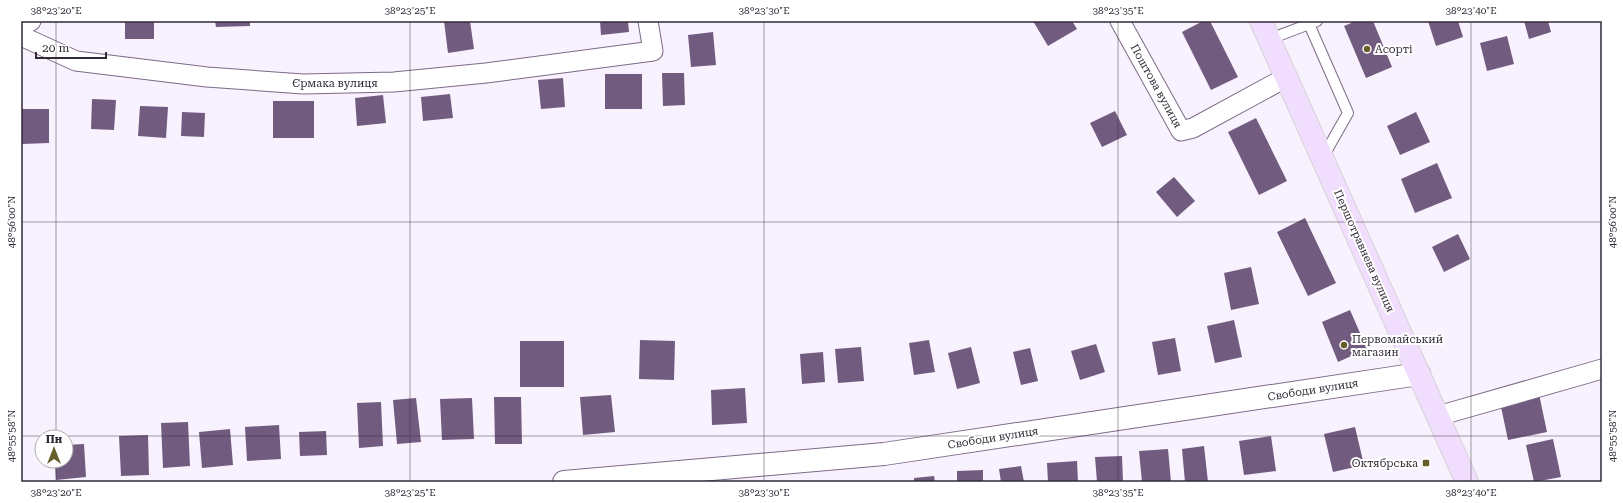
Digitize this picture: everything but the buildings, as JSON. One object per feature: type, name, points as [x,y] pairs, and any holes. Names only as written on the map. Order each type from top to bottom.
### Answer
[{"type":"main road","name":"Першотравнева вулиця","points":[[1266,30],[1467,482]]},
{"type":"street","points":[[21,26],[31,21]]},
{"type":"street","name":"Єрмака вулиця","points":[[21,36],[76,61],[207,77],[303,84],[394,82],[463,76],[653,51],[648,21]]},
{"type":"street","name":"Поштова вулиця","points":[[1120,21],[1180,131],[1192,128],[1287,77]]},
{"type":"street","points":[[1438,416],[1602,369]]},
{"type":"street","name":"Свободи вулиця","points":[[564,482],[884,454],[1419,374]]},
{"type":"lane","points":[[1266,30],[1313,23],[1348,113],[1323,157]]},
{"type":"place","name":"Асорті","points":[[1367,49]]},
{"type":"place","name":"Первомайський магазин","points":[[1344,345]]},
{"type":"place","name":"Октябрська","points":[[1426,463]]}]
